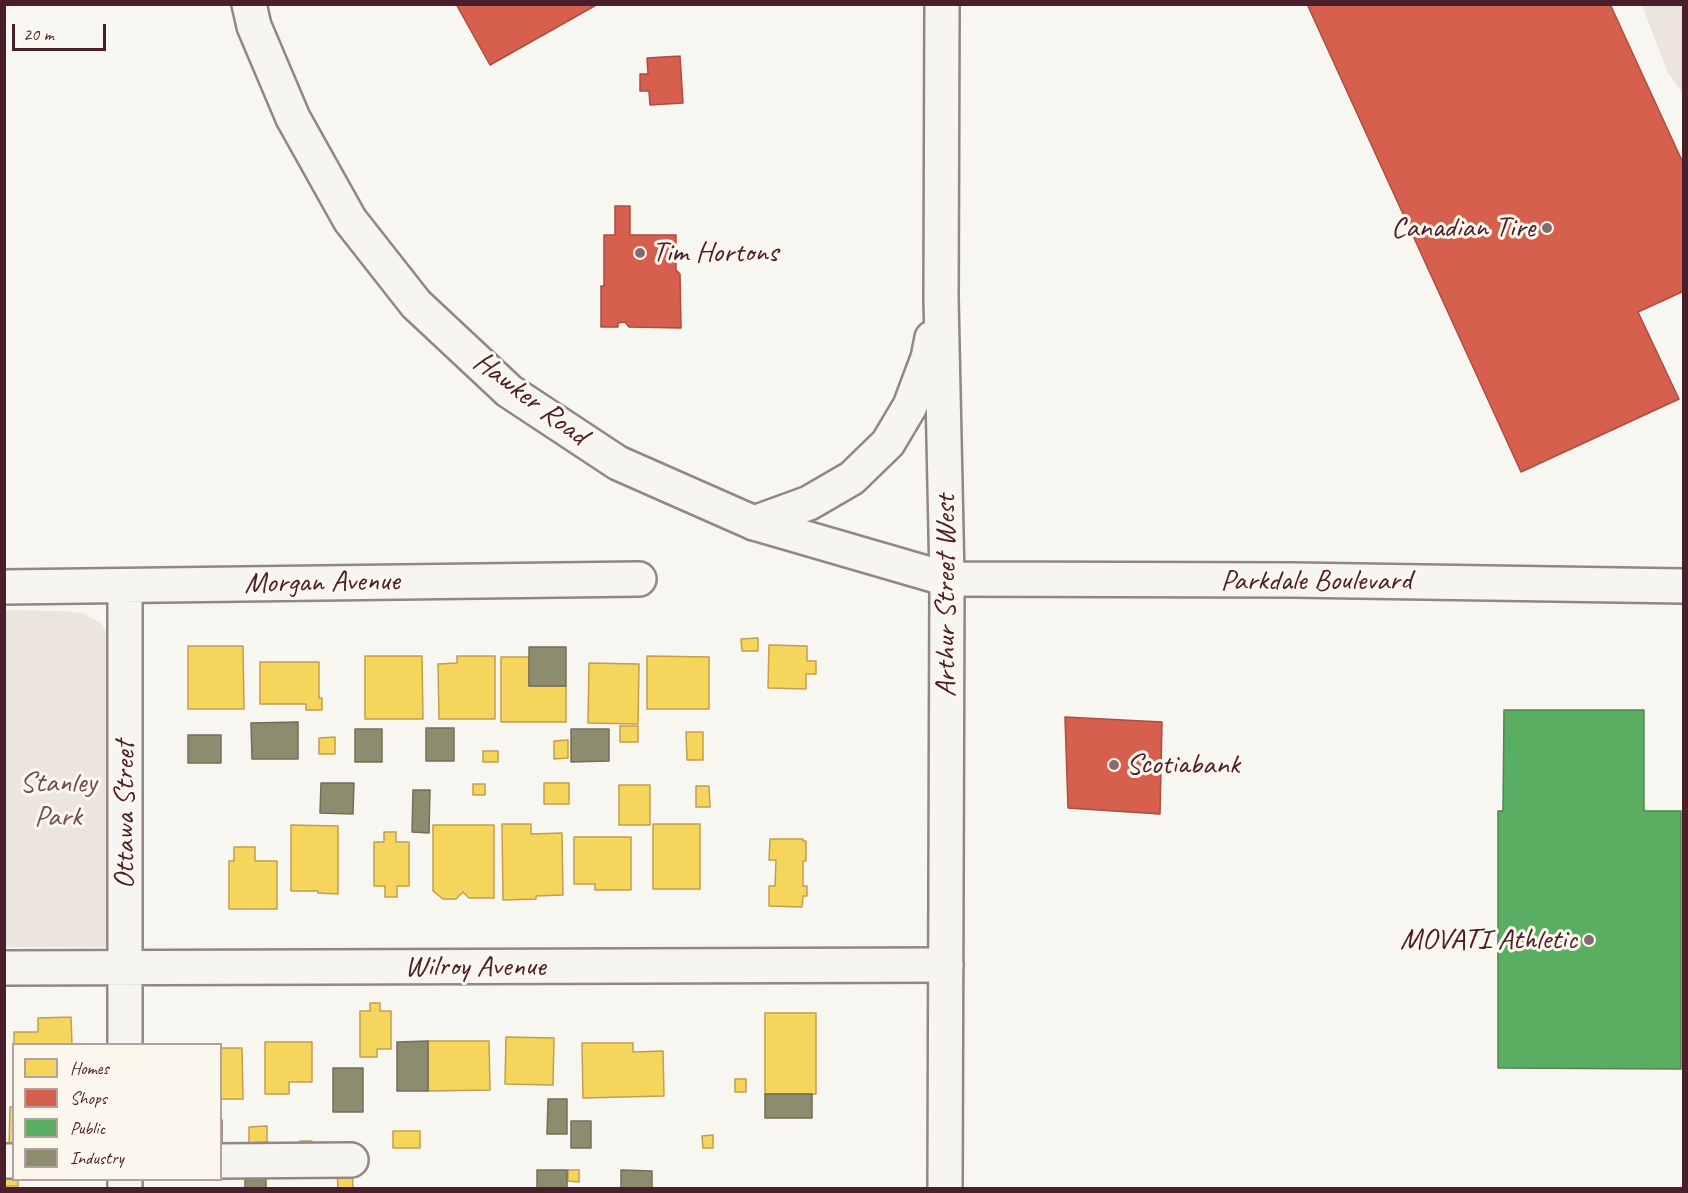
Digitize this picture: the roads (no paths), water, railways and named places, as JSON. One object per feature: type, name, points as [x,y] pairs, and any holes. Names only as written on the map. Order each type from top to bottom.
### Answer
[{"type":"street","name":"Hawker Road","points":[[249,4],[254,26],[293,118],[350,220],[416,304],[509,391],[618,463],[754,523],[948,579]]},
{"type":"street","name":"Arthur Street West","points":[[942,4],[941,298],[948,579],[945,1188]]},
{"type":"street","points":[[754,523],[809,503],[852,478],[888,443],[910,406],[925,367],[941,298]]},
{"type":"street","name":"Morgan Avenue","points":[[4,587],[639,579]]},
{"type":"street","name":"Parkdale Boulevard","points":[[948,579],[1293,580],[1683,586]]},
{"type":"street","name":"Ottawa Street","points":[[125,586],[125,1043]]},
{"type":"street","name":"Wilroy Avenue","points":[[4,968],[946,965]]},
{"type":"street","points":[[222,1161],[351,1160]]},
{"type":"place","name":"Canadian Tire","points":[[1547,228]]},
{"type":"place","name":"Tim Hortons","points":[[640,253]]},
{"type":"place","name":"Scotiabank","points":[[1114,765]]},
{"type":"place","name":"MOVATI Athletic","points":[[1589,940]]},
{"type":"park label","name":"Stanley Park","points":[[58,800]]}]
